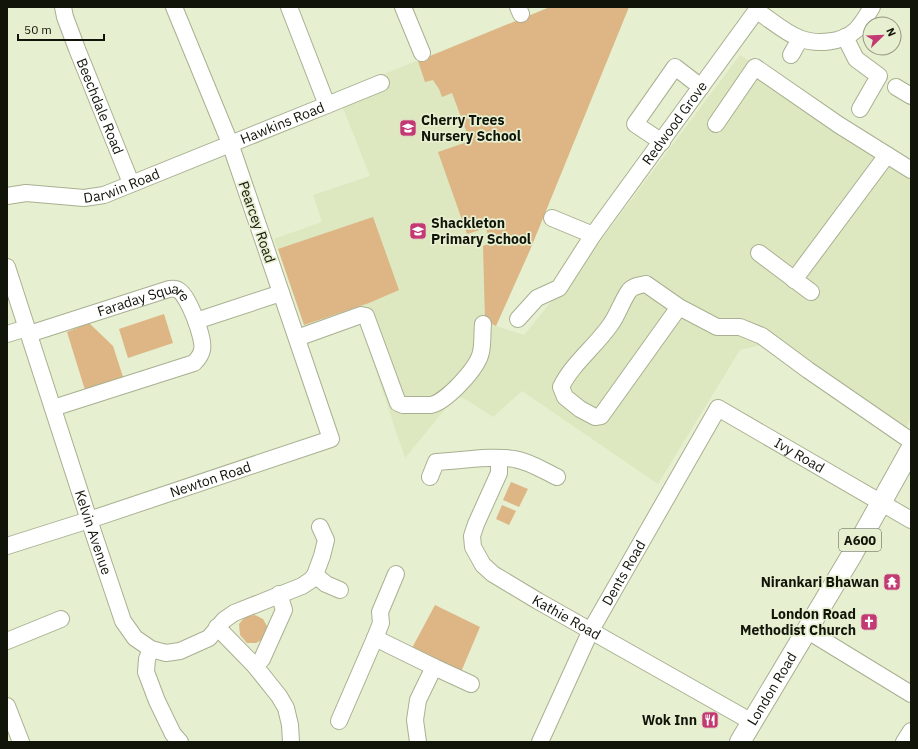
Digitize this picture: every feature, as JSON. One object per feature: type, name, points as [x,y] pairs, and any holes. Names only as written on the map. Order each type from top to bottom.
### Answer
[{"type":"main road","name":"London Road","points":[[740,742],[853,554],[911,449]]},
{"type":"street","name":"Beechdale Road","points":[[63,7],[65,18],[131,183]]},
{"type":"street","name":"Pearcey Road","points":[[174,7],[230,143],[274,295],[297,338],[331,439]]},
{"type":"street","name":"Hawkins Road","points":[[230,143],[327,104],[288,7]]},
{"type":"street","points":[[403,7],[422,53]]},
{"type":"street","name":"Redwood Grove","points":[[518,319],[537,298],[558,288],[593,236],[758,9],[789,33],[800,39],[818,42],[833,41],[845,37],[854,31],[864,21],[872,7]]},
{"type":"street","points":[[845,37],[856,59],[879,76],[860,109]]},
{"type":"street","points":[[791,55],[800,39]]},
{"type":"street","points":[[662,142],[635,124],[675,67],[701,87]]},
{"type":"street","points":[[716,124],[755,67],[839,125],[911,170]]},
{"type":"street","points":[[327,104],[382,83]]},
{"type":"street","points":[[896,86],[911,96]]},
{"type":"street","name":"Darwin Road","points":[[7,196],[26,194],[84,198],[104,195],[230,143]]},
{"type":"street","points":[[794,280],[887,155]]},
{"type":"street","points":[[552,218],[593,236]]},
{"type":"street","points":[[758,253],[811,292]]},
{"type":"street","name":"Kelvin Avenue","points":[[7,267],[123,622],[135,638],[151,649],[166,653],[180,651],[209,638],[217,627],[234,613],[302,586],[311,580],[315,575]]},
{"type":"street","points":[[679,306],[601,416],[595,417],[580,410],[565,397],[561,387],[566,377],[594,347],[611,324],[630,291],[636,287],[646,284],[679,306],[717,328],[740,327],[762,336],[815,375],[911,441]]},
{"type":"street","name":"Faraday Square","points":[[7,334],[28,331],[169,289],[178,290],[186,297],[196,321],[203,348],[200,356],[194,363],[53,408]]},
{"type":"street","points":[[196,321],[274,295]]},
{"type":"street","points":[[297,338],[361,315],[366,316],[398,403],[403,405],[431,405],[441,400],[469,376],[481,352],[483,324]]},
{"type":"street","name":"Ivy Road","points":[[718,408],[911,520]]},
{"type":"street","name":"Dents Road","points":[[540,742],[591,630],[718,408]]},
{"type":"street","name":"Newton Road","points":[[7,546],[331,439]]},
{"type":"street","points":[[430,478],[436,462],[499,458],[515,459],[526,462],[557,477]]},
{"type":"street","name":"Kathie Road","points":[[499,458],[499,473],[472,536],[473,547],[483,565],[493,574],[752,722]]},
{"type":"street","points":[[320,527],[326,540],[315,575],[326,584],[340,590]]},
{"type":"street","points":[[339,722],[373,644],[381,623],[380,612],[396,574]]},
{"type":"street","points":[[254,666],[262,659],[284,610],[279,594]]},
{"type":"street","points":[[7,641],[61,619]]},
{"type":"street","points":[[217,627],[254,666],[279,696],[286,708],[290,725],[291,742]]},
{"type":"street","points":[[808,631],[911,694]]},
{"type":"street","points":[[373,644],[434,667],[470,684]]},
{"type":"street","points":[[151,649],[147,659],[146,672],[156,701],[173,734],[180,742]]},
{"type":"street","points":[[418,742],[416,720],[418,700],[434,667]]},
{"type":"street","points":[[7,706],[21,742]]},
{"type":"street","points":[[904,742],[911,731]]},
{"type":"shaded area","points":[[550,7],[629,7],[530,250],[496,326],[524,335],[592,252],[740,55],[911,162],[911,418],[900,440],[762,345],[740,350],[658,484],[522,391],[493,417],[467,400],[456,396],[405,458],[357,315],[307,332],[274,239],[322,222],[313,195],[370,176],[337,93]]},
{"type":"shaded area","points":[[550,7],[629,7],[530,250],[496,326],[485,320],[483,246],[490,243],[486,228],[467,234],[438,152],[470,141],[452,93],[442,97],[433,80],[425,82],[418,61]]},
{"type":"shaded area","points":[[373,217],[399,290],[369,303],[304,325],[278,249]]},
{"type":"shaded area","points":[[164,314],[173,343],[128,358],[119,329]]},
{"type":"shaded area","points":[[89,323],[113,346],[123,377],[85,390],[67,332]]},
{"type":"shaded area","points":[[511,482],[528,489],[519,507],[503,500]]},
{"type":"shaded area","points":[[502,505],[516,511],[509,525],[496,519]]},
{"type":"shaded area","points":[[435,605],[480,627],[461,672],[412,648]]},
{"type":"shaded area","points":[[255,615],[263,619],[268,628],[265,638],[256,643],[247,643],[240,635],[239,624],[245,617]]},
{"type":"place","name":"Cherry Trees Nursery School","points":[[408,128]]},
{"type":"place","name":"Shackleton Primary School","points":[[418,231]]},
{"type":"place","name":"Nirankari Bhawan","points":[[892,582]]},
{"type":"place","name":"London Road Methodist Church","points":[[869,622]]},
{"type":"place","name":"Wok Inn","points":[[710,720]]}]
